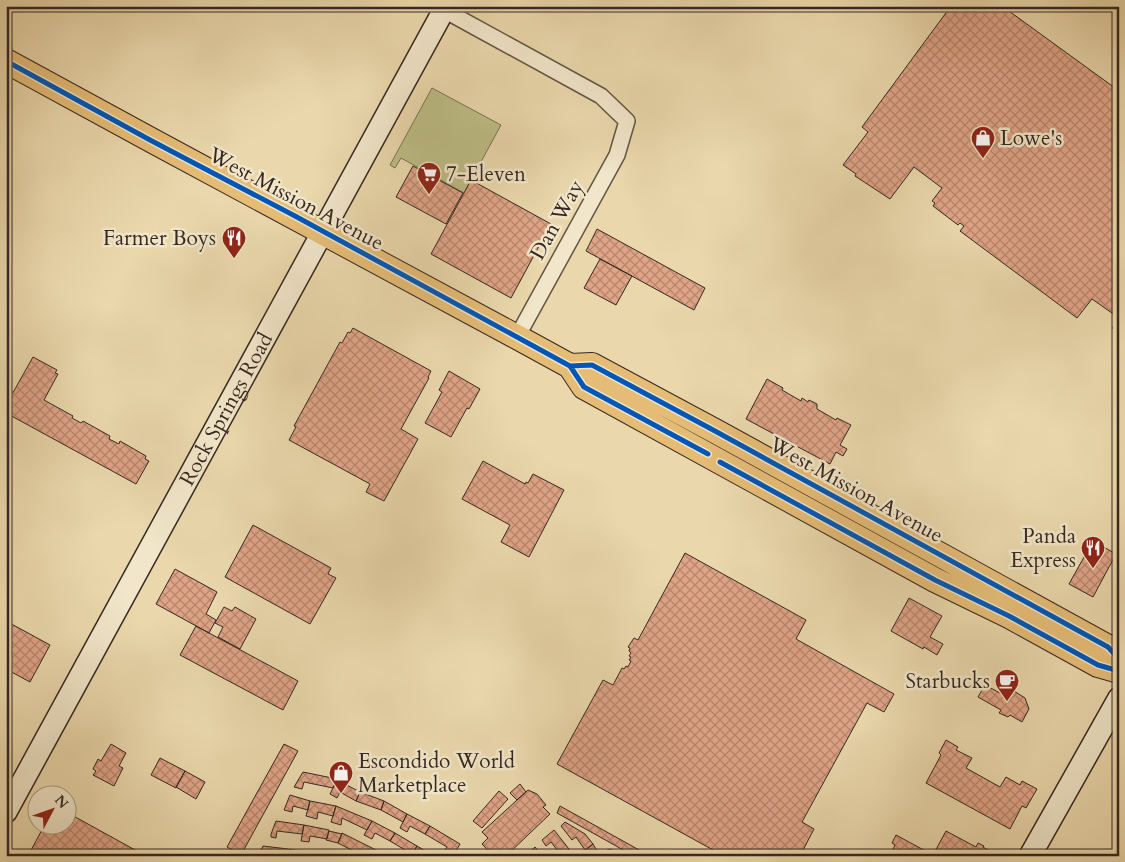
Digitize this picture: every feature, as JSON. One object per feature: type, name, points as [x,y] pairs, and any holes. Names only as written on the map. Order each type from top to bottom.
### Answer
[{"type":"main road","name":"West Mission Avenue","points":[[6,61],[570,366],[584,387],[935,580],[1009,616],[1098,665],[1119,671]]},
{"type":"main road","name":"West Mission Avenue","points":[[570,366],[592,365],[684,413],[1108,647],[1119,660]]},
{"type":"street","name":"Dan Way","points":[[446,8],[601,96],[627,121],[617,155],[516,337]]},
{"type":"street","name":"Rock Springs Road","points":[[6,812],[446,8]]},
{"type":"street","points":[[1030,856],[1119,698]]},
{"type":"green space","points":[[432,88],[501,125],[464,193],[401,158],[395,168],[390,165]]},
{"type":"building","name":"Lowe's","points":[[951,6],[1002,6],[1115,88],[1114,90],[1119,93],[1119,318],[1092,299],[1077,318],[960,231],[964,226],[960,223],[958,225],[933,206],[935,203],[932,201],[942,188],[914,167],[890,199],[855,176],[856,174],[843,165],[868,132],[862,127]]},
{"type":"building","name":"7-Eleven","points":[[413,166],[463,193],[446,224],[396,197]]},
{"type":"building","points":[[471,180],[551,224],[511,298],[431,254]]},
{"type":"building","points":[[597,229],[705,288],[694,310],[586,251]]},
{"type":"building","points":[[600,259],[632,276],[616,305],[584,288]]},
{"type":"building","points":[[1119,319],[1119,332],[1112,328]]},
{"type":"building","points":[[353,328],[431,371],[401,429],[418,439],[384,501],[366,492],[370,484],[289,440],[296,427],[294,426],[340,342],[342,343],[348,332],[350,333]]},
{"type":"building","points":[[33,357],[57,370],[55,373],[58,374],[44,400],[73,416],[72,418],[81,423],[83,421],[110,436],[109,439],[119,444],[120,441],[146,456],[145,459],[149,461],[136,484],[6,413],[6,405]]},
{"type":"building","points":[[449,371],[480,389],[451,437],[425,423],[442,392],[439,390]]},
{"type":"building","points":[[767,379],[801,401],[802,398],[808,402],[809,400],[817,404],[817,409],[836,420],[837,418],[851,425],[840,445],[847,449],[843,456],[836,452],[830,464],[746,419]]},
{"type":"building","points":[[483,461],[525,484],[526,482],[528,483],[533,474],[564,490],[529,557],[501,542],[510,525],[462,499]]},
{"type":"building","points":[[253,525],[331,568],[328,574],[336,578],[310,624],[225,577]]},
{"type":"building","name":"Panda Express","points":[[1093,541],[1116,554],[1093,597],[1069,584]]},
{"type":"building","points":[[685,553],[806,620],[796,639],[894,694],[884,712],[867,703],[802,822],[814,829],[800,856],[724,856],[557,764],[603,680],[613,685],[622,668],[628,667],[631,661],[629,656],[631,653],[628,647],[634,638],[638,640]]},
{"type":"building","points":[[175,569],[217,592],[206,614],[216,620],[209,633],[156,604]]},
{"type":"building","points":[[909,598],[942,616],[930,637],[943,644],[937,655],[891,631]]},
{"type":"building","points":[[224,607],[232,611],[235,607],[256,619],[240,649],[218,637],[223,627],[215,623]]},
{"type":"building","points":[[6,621],[50,645],[30,682],[6,669]]},
{"type":"building","points":[[196,626],[298,681],[283,710],[180,655]]},
{"type":"building","name":"Starbucks","points":[[985,685],[1002,694],[1006,686],[1025,698],[1029,709],[1022,722],[1010,715],[1008,717],[999,713],[1001,710],[978,697]]},
{"type":"building","points":[[946,740],[958,747],[956,750],[972,758],[966,768],[1000,787],[1006,777],[1020,785],[1022,781],[1037,789],[1026,808],[1022,806],[1010,829],[926,783],[941,755],[939,753]]},
{"type":"building","points":[[111,744],[126,753],[119,766],[123,768],[114,786],[93,775],[96,771],[93,769],[98,759],[101,761]]},
{"type":"building","points":[[284,744],[298,751],[241,855],[227,847]]},
{"type":"building","points":[[160,758],[185,771],[176,788],[151,775]]},
{"type":"building","points":[[185,771],[205,782],[196,799],[176,787]]},
{"type":"building","points":[[303,772],[337,779],[333,788],[304,782],[302,789],[294,787]]},
{"type":"building","points":[[337,780],[360,792],[356,801],[340,792],[337,798],[330,794]]},
{"type":"building","points":[[520,784],[526,792],[517,800],[510,793]]},
{"type":"building","points":[[528,790],[537,794],[546,805],[543,807],[550,814],[506,856],[493,856],[482,844],[488,838],[482,832]]},
{"type":"building","points":[[499,791],[508,799],[482,828],[473,821]]},
{"type":"building","points":[[360,792],[384,801],[381,810],[356,801]]},
{"type":"building","points":[[290,795],[310,801],[308,810],[293,806],[292,812],[284,810]]},
{"type":"building","points":[[310,801],[336,806],[333,816],[318,812],[317,819],[306,816]]},
{"type":"building","points":[[384,801],[407,814],[403,822],[381,810]]},
{"type":"building","points":[[336,806],[372,821],[367,830],[342,818],[341,825],[331,822]]},
{"type":"building","points":[[560,806],[650,856],[634,856],[557,813]]},
{"type":"building","points":[[407,814],[430,826],[425,834],[410,826],[407,832],[400,828]]},
{"type":"building","points":[[78,819],[146,856],[28,856],[40,834],[78,834]]},
{"type":"building","points":[[276,821],[304,825],[302,834],[277,831],[276,838],[271,837]]},
{"type":"building","points":[[372,821],[395,833],[390,841],[375,833],[372,839],[364,835]]},
{"type":"building","points":[[565,822],[585,834],[593,844],[585,850],[576,837],[572,840],[561,826]]},
{"type":"building","points":[[304,825],[329,830],[327,839],[310,836],[309,842],[301,841]]},
{"type":"building","points":[[430,826],[460,844],[453,856],[443,853],[447,847],[425,834]]},
{"type":"building","points":[[554,830],[569,849],[561,855],[551,842],[546,846],[542,840]]},
{"type":"building","points":[[329,831],[342,834],[338,843],[326,840]]},
{"type":"building","points":[[946,831],[976,847],[978,843],[984,846],[994,856],[890,856],[895,845],[892,843],[896,835],[933,855]]},
{"type":"building","points":[[342,833],[378,851],[375,856],[363,856],[338,843]]},
{"type":"building","points":[[395,833],[417,846],[412,854],[390,841]]},
{"type":"building","points":[[593,844],[600,856],[581,856],[581,854]]},
{"type":"building","points":[[263,846],[288,849],[287,856],[258,856]]},
{"type":"building","points":[[417,846],[434,856],[415,856],[412,854]]},
{"type":"building","points":[[535,847],[542,856],[525,856]]},
{"type":"building","points":[[289,849],[327,855],[288,856]]},
{"type":"building","points":[[610,849],[622,856],[610,856],[607,850]]},
{"type":"cycle path","points":[[6,61],[570,366],[584,387],[708,454]]},
{"type":"cycle path","points":[[570,366],[592,365],[1108,647],[1119,659]]},
{"type":"cycle path","points":[[720,462],[935,580],[1009,616],[1098,665],[1119,671]]},
{"type":"place","name":"Lowe's","points":[[983,159]]},
{"type":"place","name":"7-Eleven","points":[[429,195]]},
{"type":"place","name":"Farmer Boys","points":[[234,259]]},
{"type":"place","name":"Panda Express","points":[[1093,569]]},
{"type":"place","name":"Starbucks","points":[[1007,702]]},
{"type":"place","name":"Escondido World Marketplace","points":[[341,794]]}]
